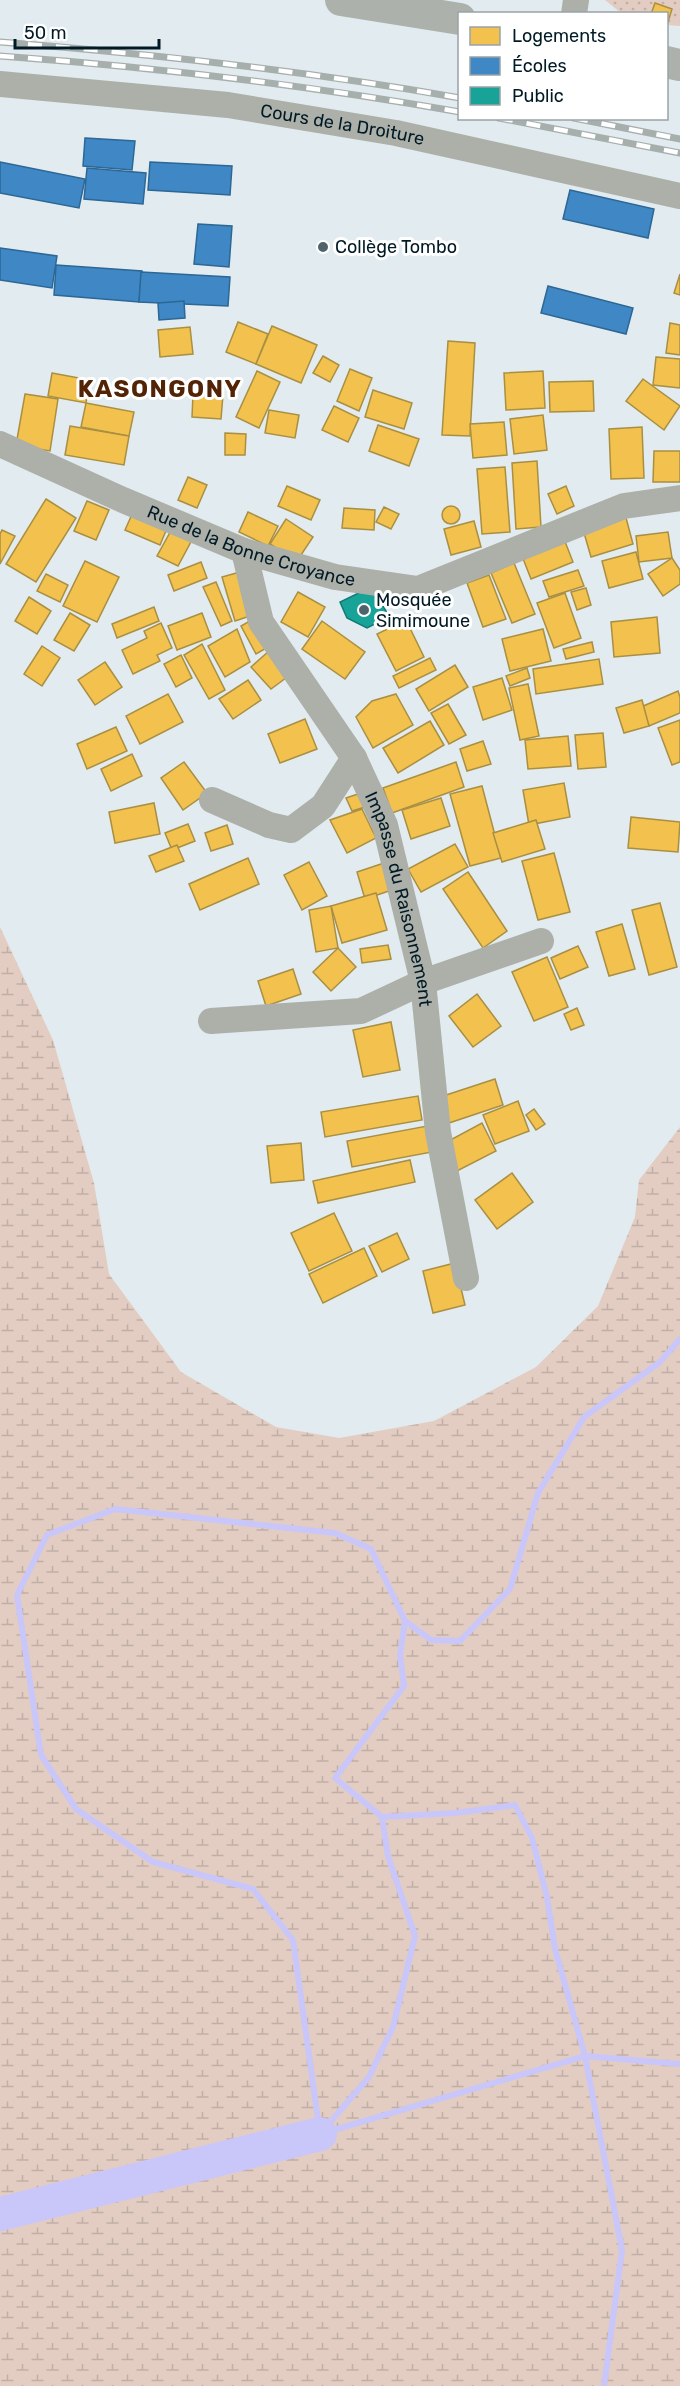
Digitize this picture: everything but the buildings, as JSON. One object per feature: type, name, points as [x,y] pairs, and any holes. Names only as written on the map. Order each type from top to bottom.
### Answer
[{"type":"main road","points":[[341,0],[458,19]]},
{"type":"street","name":"Cours de la Droiture","points":[[0,84],[228,105],[396,133],[680,196]]},
{"type":"street","name":"Rue de la Bonne Croyance","points":[[0,444],[123,500],[244,551],[335,577],[418,589],[624,506],[680,498]]},
{"type":"street","name":"Impasse du Raisonnement","points":[[244,551],[261,622],[354,758],[385,825],[423,982],[438,1132],[466,1278]]},
{"type":"street","points":[[212,800],[269,825],[291,830],[322,806],[354,758]]},
{"type":"street","points":[[211,1021],[361,1011],[423,982],[541,940]]},
{"type":"green space","points":[[605,0],[680,0],[680,26],[668,25],[668,12],[620,12]]},
{"type":"green space","points":[[0,927],[53,1040],[94,1183],[109,1274],[181,1372],[276,1427],[339,1438],[434,1421],[536,1367],[598,1306],[635,1217],[639,1180],[680,1127],[680,2386],[0,2386]]},
{"type":"waterway","points":[[320,2134],[293,1940],[253,1889],[153,1862],[76,1809],[41,1755],[17,1595],[47,1535],[115,1509],[335,1533],[371,1549],[405,1621],[431,1640],[460,1641],[510,1589],[538,1493],[584,1417],[660,1362],[680,1339]]},
{"type":"waterway","points":[[320,2134],[369,2077],[393,2027],[415,1936],[388,1856],[382,1817],[335,1778],[404,1686],[400,1655],[405,1621]]},
{"type":"waterway","points":[[382,1817],[455,1813],[515,1805],[532,1838],[547,1897],[555,1949],[585,2056],[622,2250],[604,2386]]},
{"type":"waterway","points":[[320,2134],[585,2056],[680,2064]]},
{"type":"waterway","points":[[0,2214],[320,2134]]},
{"type":"railway","points":[[0,42],[230,64],[458,98]]},
{"type":"railway","points":[[0,56],[230,78],[345,93],[458,112]]},
{"type":"railway","points":[[509,120],[680,153]]},
{"type":"railway","points":[[584,120],[680,139]]},
{"type":"place","name":"Collège Tombo","points":[[323,247]]},
{"type":"place","name":"Mosquée Simimoune","points":[[364,610]]},
{"type":"district","name":"KASONGONY","points":[[160,389]]}]
